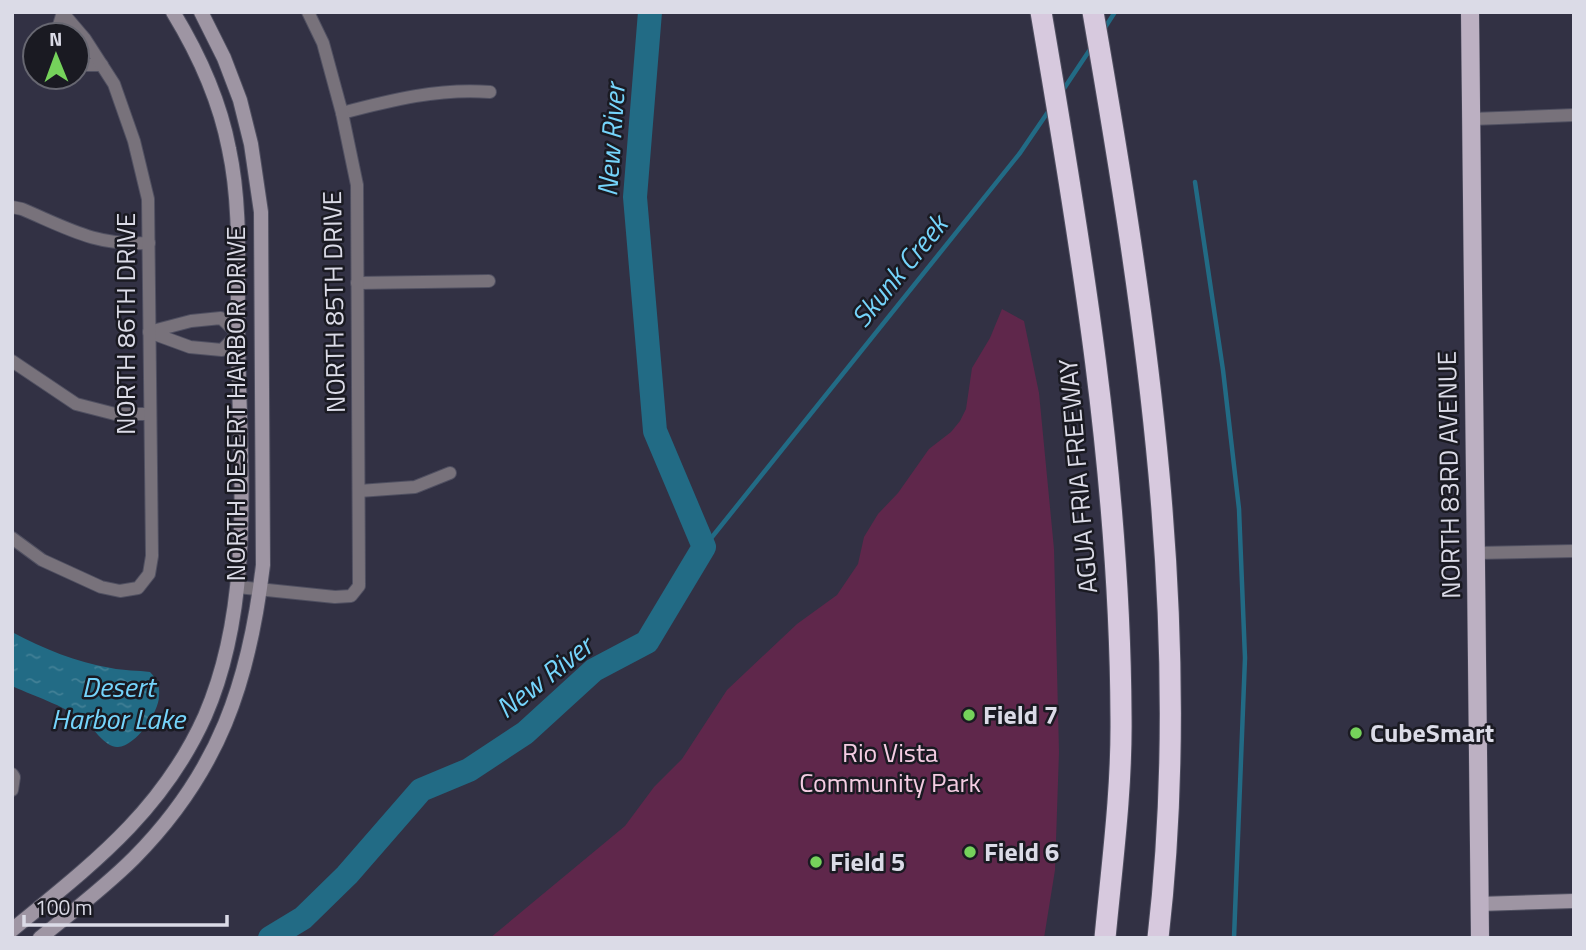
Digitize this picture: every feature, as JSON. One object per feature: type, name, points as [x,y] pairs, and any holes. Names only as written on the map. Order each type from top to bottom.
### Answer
[{"type":"highway","name":"AGUA FRIA FREEWAY","points":[[1041,12],[1080,240],[1100,387],[1117,600],[1122,718],[1105,938]]},
{"type":"highway","points":[[1093,12],[1121,173],[1159,462],[1170,627],[1171,770],[1158,938]]},
{"type":"main road","name":"NORTH 83RD AVENUE","points":[[1470,12],[1480,938]]},
{"type":"street","name":"NORTH 86TH DRIVE","points":[[12,538],[42,560],[101,587],[120,591],[138,588],[149,574],[152,556],[148,199],[134,141],[114,84],[85,38],[63,12]]},
{"type":"street","name":"NORTH DESERT HARBOR DRIVE","points":[[12,930],[121,838],[174,773],[200,726],[231,634],[238,587],[240,501],[236,214],[229,149],[201,68],[173,12]]},
{"type":"street","name":"NORTH DESERT HARBOR DRIVE","points":[[40,938],[134,857],[170,818],[200,773],[226,722],[242,682],[253,639],[263,565],[261,212],[251,144],[240,100],[224,58],[201,12]]},
{"type":"street","name":"NORTH 85TH DRIVE","points":[[260,589],[335,597],[351,596],[359,586],[357,185],[342,113],[323,43],[308,12]]},
{"type":"street","points":[[91,65],[102,65]]},
{"type":"street","points":[[342,113],[425,93],[461,89],[490,92]]},
{"type":"street","points":[[1472,119],[1574,115]]},
{"type":"street","points":[[12,208],[22,209],[102,242],[149,243]]},
{"type":"street","points":[[357,282],[489,281]]},
{"type":"street","points":[[149,332],[191,321],[221,318],[238,334]]},
{"type":"street","points":[[190,347],[191,321]]},
{"type":"street","points":[[149,332],[190,347],[222,350],[238,334],[262,333]]},
{"type":"street","points":[[12,361],[76,404],[114,414],[150,414]]},
{"type":"street","points":[[359,491],[415,487],[450,473]]},
{"type":"street","points":[[1476,553],[1574,551]]},
{"type":"street","points":[[238,587],[260,589]]},
{"type":"street","points":[[1479,904],[1574,901]]},
{"type":"green space","name":"Rio Vista Community Park","points":[[1002,309],[1024,321],[1039,393],[1054,549],[1059,752],[1055,870],[1044,938],[490,938],[625,826],[654,787],[682,759],[727,690],[797,624],[837,595],[858,564],[864,537],[878,514],[898,493],[929,449],[951,432],[960,421],[966,409],[972,368],[990,338]]},
{"type":"water","name":"Desert Harbor Lake","points":[[12,632],[85,662],[116,669],[150,672],[158,683],[159,692],[158,703],[151,719],[132,741],[114,747],[71,713],[12,686]]},
{"type":"waterway","name":"New River","points":[[270,938],[303,918],[347,875],[421,790],[469,770],[525,733],[594,670],[647,642],[704,547],[655,431],[635,197],[650,12]]},
{"type":"waterway","name":"Skunk Creek","points":[[1104,29],[1115,12]]},
{"type":"waterway","name":"Skunk Creek","points":[[1063,90],[1091,48]]},
{"type":"waterway","name":"Skunk Creek","points":[[704,547],[1020,153],[1050,109]]},
{"type":"waterway","points":[[1195,182],[1223,370],[1239,509],[1245,658],[1234,938]]},
{"type":"place","name":"Field 7","points":[[969,715]]},
{"type":"place","name":"CubeSmart","points":[[1356,733]]},
{"type":"place","name":"Field 6","points":[[970,852]]},
{"type":"place","name":"Field 5","points":[[816,862]]}]
